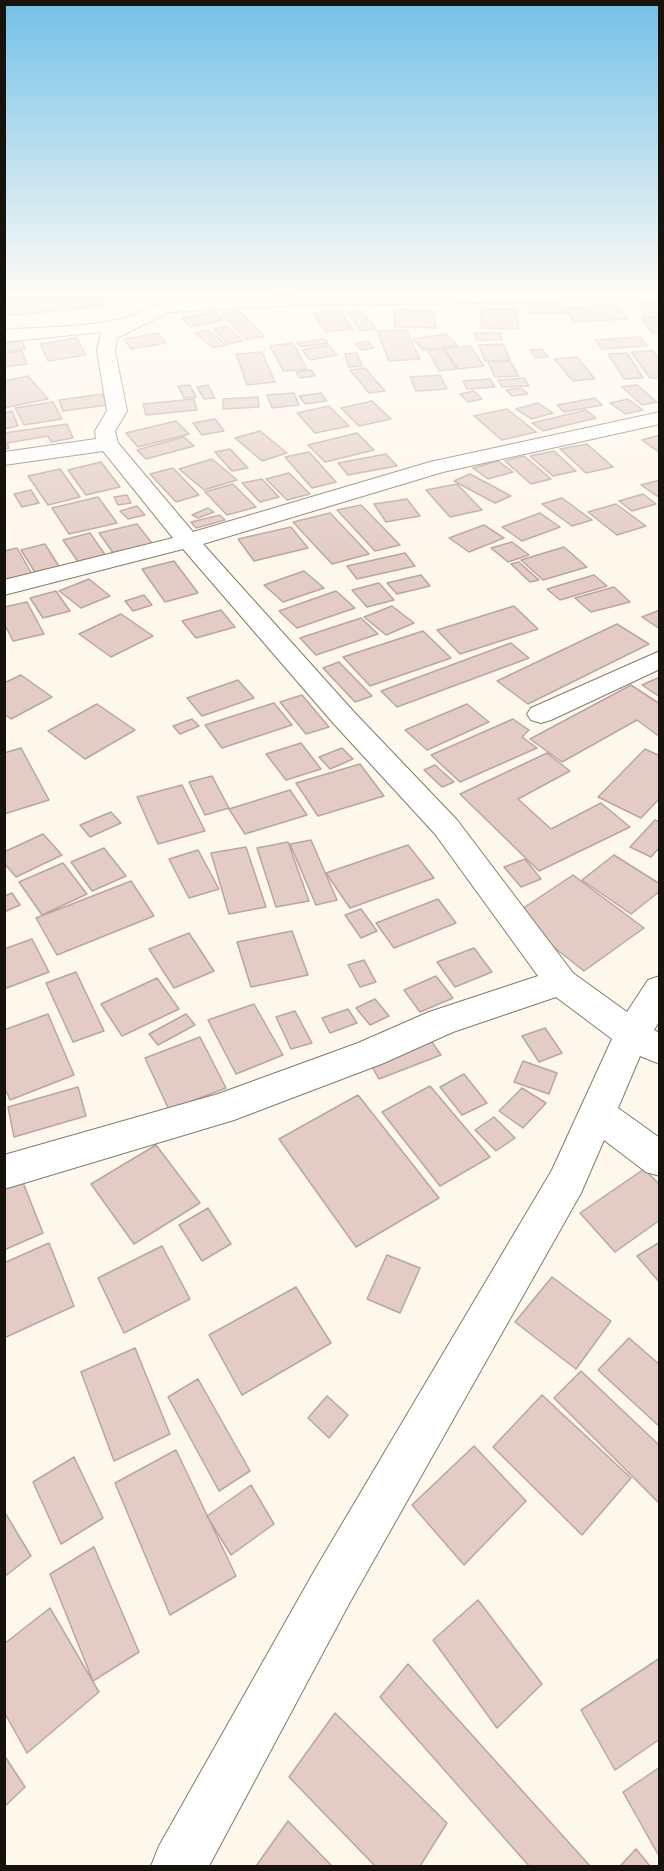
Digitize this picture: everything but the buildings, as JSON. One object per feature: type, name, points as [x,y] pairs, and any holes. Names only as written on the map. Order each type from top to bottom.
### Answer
[{"type":"street","points":[[111,379],[117,411],[105,431],[108,444],[188,541],[344,718],[446,826],[561,982],[646,1043]]},
{"type":"street","points":[[4,588],[188,541],[352,490],[438,467],[660,418]]},
{"type":"street","points":[[4,459],[108,444]]},
{"type":"street","points":[[541,714],[660,659]]},
{"type":"street","points":[[4,1172],[221,1108],[371,1053],[441,1022],[561,982]]},
{"type":"street","points":[[179,1866],[333,1585],[567,1181],[597,1113],[646,1043],[660,988]]},
{"type":"street","points":[[597,1113],[660,1160]]}]
